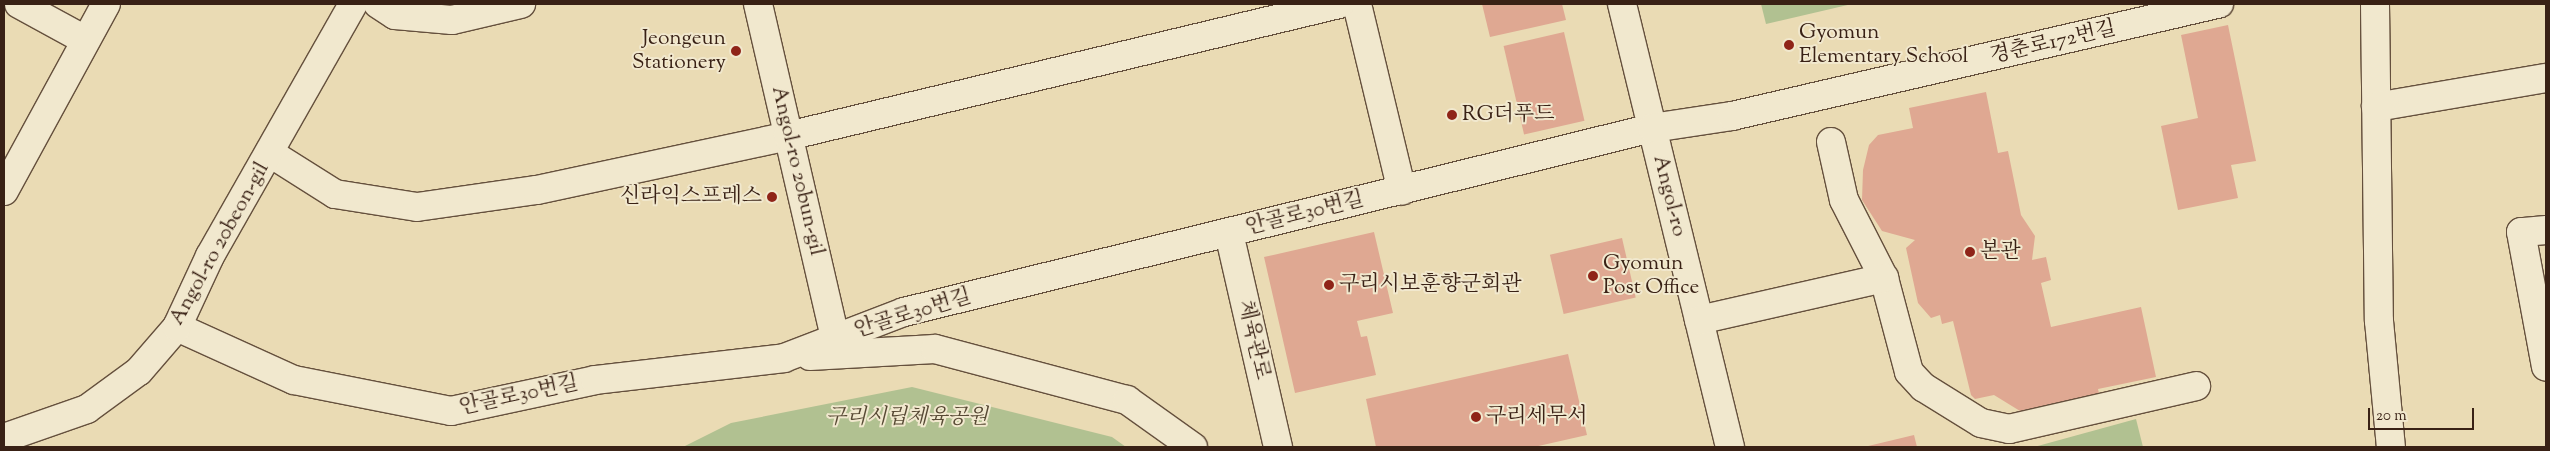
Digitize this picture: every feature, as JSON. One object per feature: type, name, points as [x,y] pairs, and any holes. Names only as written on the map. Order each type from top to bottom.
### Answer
[{"type":"street","points":[[19,4],[85,40]]},
{"type":"street","points":[[4,191],[106,4]]},
{"type":"street","name":"Angol-ro 20beon-gil","points":[[4,438],[87,409],[139,371],[177,327],[210,256],[353,4]]},
{"type":"street","points":[[378,4],[395,15],[452,20],[520,4]]},
{"type":"street","name":"Angol-ro 20bun-gil","points":[[758,4],[835,338]]},
{"type":"street","points":[[270,153],[335,194],[417,207],[538,190],[788,136],[1339,4]]},
{"type":"street","points":[[1357,4],[1402,191]]},
{"type":"street","name":"Angol-ro","points":[[1622,4],[1730,447]]},
{"type":"street","name":"경춘로172번길","points":[[1652,128],[1732,116],[2219,4]]},
{"type":"street","points":[[2376,4],[2379,322],[2391,447]]},
{"type":"street","points":[[2376,107],[2546,78]]},
{"type":"street","name":"안골로30번길","points":[[177,327],[294,380],[451,411],[595,380],[784,358],[904,312],[1652,128]]},
{"type":"street","points":[[1832,142],[1844,200],[1884,278],[1909,372],[1923,387],[1996,428],[2009,429],[2196,386]]},
{"type":"street","points":[[2546,230],[2521,232],[2546,368]]},
{"type":"street","name":"체육관로","points":[[1229,233],[1278,447]]},
{"type":"street","points":[[1699,320],[1884,278]]},
{"type":"street","points":[[784,358],[935,349],[1126,400],[1193,447]]},
{"type":"green space","points":[[1761,4],[1852,4],[1766,24]]},
{"type":"green space","name":"구리시립체육공원","points":[[912,387],[1112,437],[1126,447],[683,447],[731,423]]},
{"type":"green space","points":[[2136,419],[2143,447],[2034,447]]},
{"type":"building","points":[[1482,4],[1562,4],[1566,20],[1490,37]]},
{"type":"building","points":[[2228,25],[2256,161],[2231,165],[2238,198],[2178,210],[2161,126],[2198,118],[2181,35]]},
{"type":"building","points":[[1564,32],[1584,121],[1524,135],[1504,46]]},
{"type":"building","name":"본관","points":[[1986,92],[1998,153],[2008,151],[2021,215],[2035,236],[2032,260],[2046,257],[2051,280],[2041,283],[2051,327],[2141,307],[2156,377],[2098,389],[2101,402],[2071,409],[2069,400],[2020,411],[1994,395],[1975,399],[1971,395],[1953,321],[1942,324],[1940,315],[1931,318],[1918,303],[1906,248],[1915,240],[1882,231],[1862,200],[1863,170],[1869,145],[1878,135],[1913,128],[1909,108]]},
{"type":"building","name":"구리시보훈향군회관","points":[[1374,232],[1393,313],[1357,321],[1361,337],[1367,336],[1376,375],[1295,393],[1264,257]]},
{"type":"building","name":"Gyomun Post Office","points":[[1622,238],[1636,297],[1564,314],[1550,255]]},
{"type":"building","name":"구리세무서","points":[[1568,354],[1587,435],[1534,447],[1376,447],[1366,399]]},
{"type":"building","points":[[1914,435],[1917,447],[1864,447]]},
{"type":"place","name":"Gyomun Elementary School","points":[[1789,45]]},
{"type":"place","name":"Jeongeun Stationery","points":[[736,51]]},
{"type":"place","name":"RG더푸드","points":[[1452,115]]},
{"type":"place","name":"신라익스프레스","points":[[772,197]]},
{"type":"place","name":"본관","points":[[1970,252]]},
{"type":"place","name":"Gyomun Post Office","points":[[1593,276]]},
{"type":"place","name":"구리시보훈향군회관","points":[[1329,285]]},
{"type":"place","name":"구리세무서","points":[[1476,417]]}]
